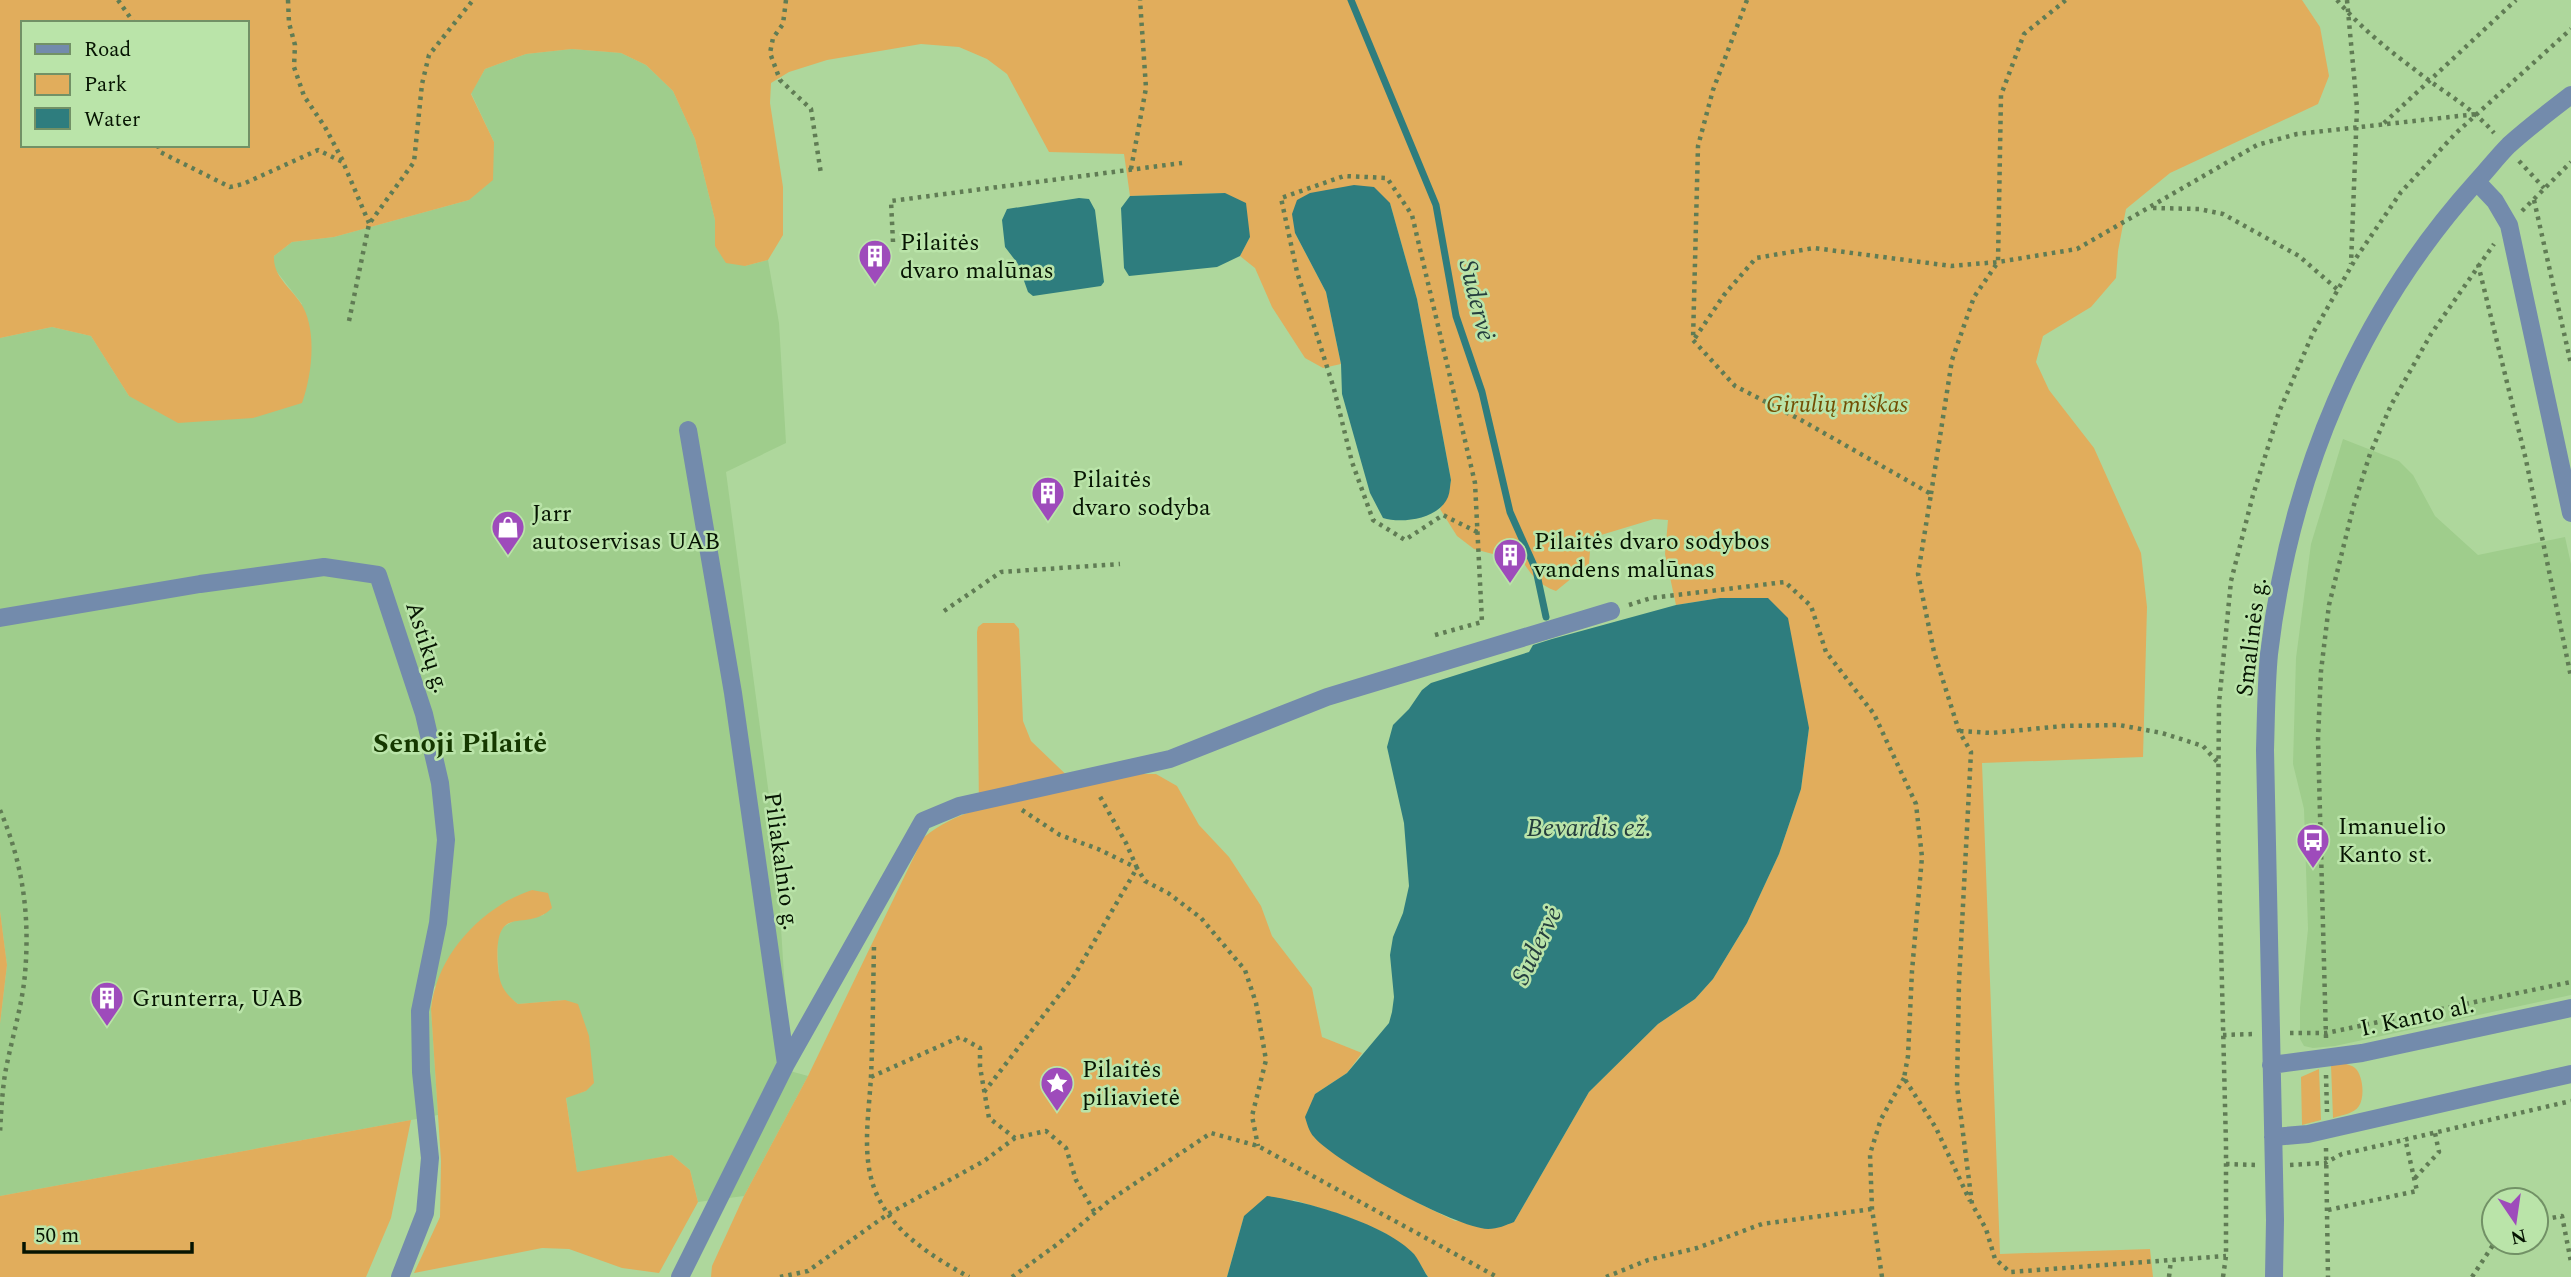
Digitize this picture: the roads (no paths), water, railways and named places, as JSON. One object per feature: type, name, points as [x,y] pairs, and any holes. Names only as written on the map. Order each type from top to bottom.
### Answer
[{"type":"street","name":"Smalinės g.","points":[[2274,1277],[2266,695],[2269,654],[2299,503],[2325,427],[2364,339],[2403,274],[2450,210],[2527,129],[2571,95]]},
{"type":"street","points":[[2477,182],[2496,201],[2509,225],[2571,513]]},
{"type":"street","name":"Piliakalnio g.","points":[[688,430],[733,693],[786,1064]]},
{"type":"street","name":"Astikų g.","points":[[0,618],[200,584],[324,567],[378,575],[424,714],[440,783],[446,840],[438,923],[420,1011],[421,1072],[430,1158],[425,1213],[400,1277]]},
{"type":"street","points":[[680,1277],[786,1064],[923,821],[960,806],[1170,759],[1327,697],[1611,611]]},
{"type":"street","name":"I. Kanto al.","points":[[2271,1065],[2362,1053],[2571,1008]]},
{"type":"street","points":[[2273,1137],[2308,1134],[2571,1074]]},
{"type":"water","points":[[1354,185],[1374,187],[1390,203],[1417,299],[1451,480],[1449,495],[1437,510],[1410,520],[1383,518],[1370,493],[1342,394],[1341,364],[1326,292],[1295,233],[1292,214],[1297,200],[1310,193]]},
{"type":"water","points":[[1225,193],[1246,203],[1250,237],[1240,256],[1217,267],[1129,276],[1124,268],[1121,208],[1130,196]]},
{"type":"water","points":[[1079,198],[1089,199],[1095,210],[1104,282],[1101,286],[1033,296],[1028,292],[1018,264],[1005,247],[1002,220],[1007,209]]},
{"type":"water","name":"Bevardis ež.","points":[[1720,598],[1768,598],[1788,618],[1809,728],[1801,789],[1779,854],[1747,923],[1713,979],[1695,999],[1658,1024],[1589,1092],[1514,1222],[1492,1229],[1472,1226],[1424,1206],[1346,1162],[1314,1137],[1305,1117],[1315,1094],[1347,1073],[1389,1023],[1392,1012],[1394,997],[1390,955],[1409,886],[1404,823],[1387,747],[1393,725],[1431,683],[1529,652],[1533,645],[1552,639],[1676,605]]},
{"type":"water","points":[[1267,1196],[1324,1209],[1385,1233],[1414,1254],[1428,1277],[1227,1277],[1244,1216]]},
{"type":"waterway","name":"Sudervė","points":[[1351,0],[1436,205],[1456,316],[1482,392],[1510,512],[1536,570],[1546,617]]},
{"type":"place","name":"Pilaitės dvaro malūnas","points":[[875,286]]},
{"type":"place","name":"Pilaitės dvaro sodyba","points":[[1048,523]]},
{"type":"place","name":"Jarr autoservisas UAB","points":[[508,557]]},
{"type":"place","name":"Pilaitės dvaro sodybos vandens malūnas","points":[[1510,585]]},
{"type":"place","name":"Imanuelio Kanto st.","points":[[2313,870]]},
{"type":"place","name":"Grunterra, UAB","points":[[107,1028]]},
{"type":"place","name":"Pilaitės piliavietė","points":[[1057,1113]]},
{"type":"district","name":"Senoji Pilaitė","points":[[460,742]]},
{"type":"park label","name":"Girulių miškas","points":[[1837,404]]}]
